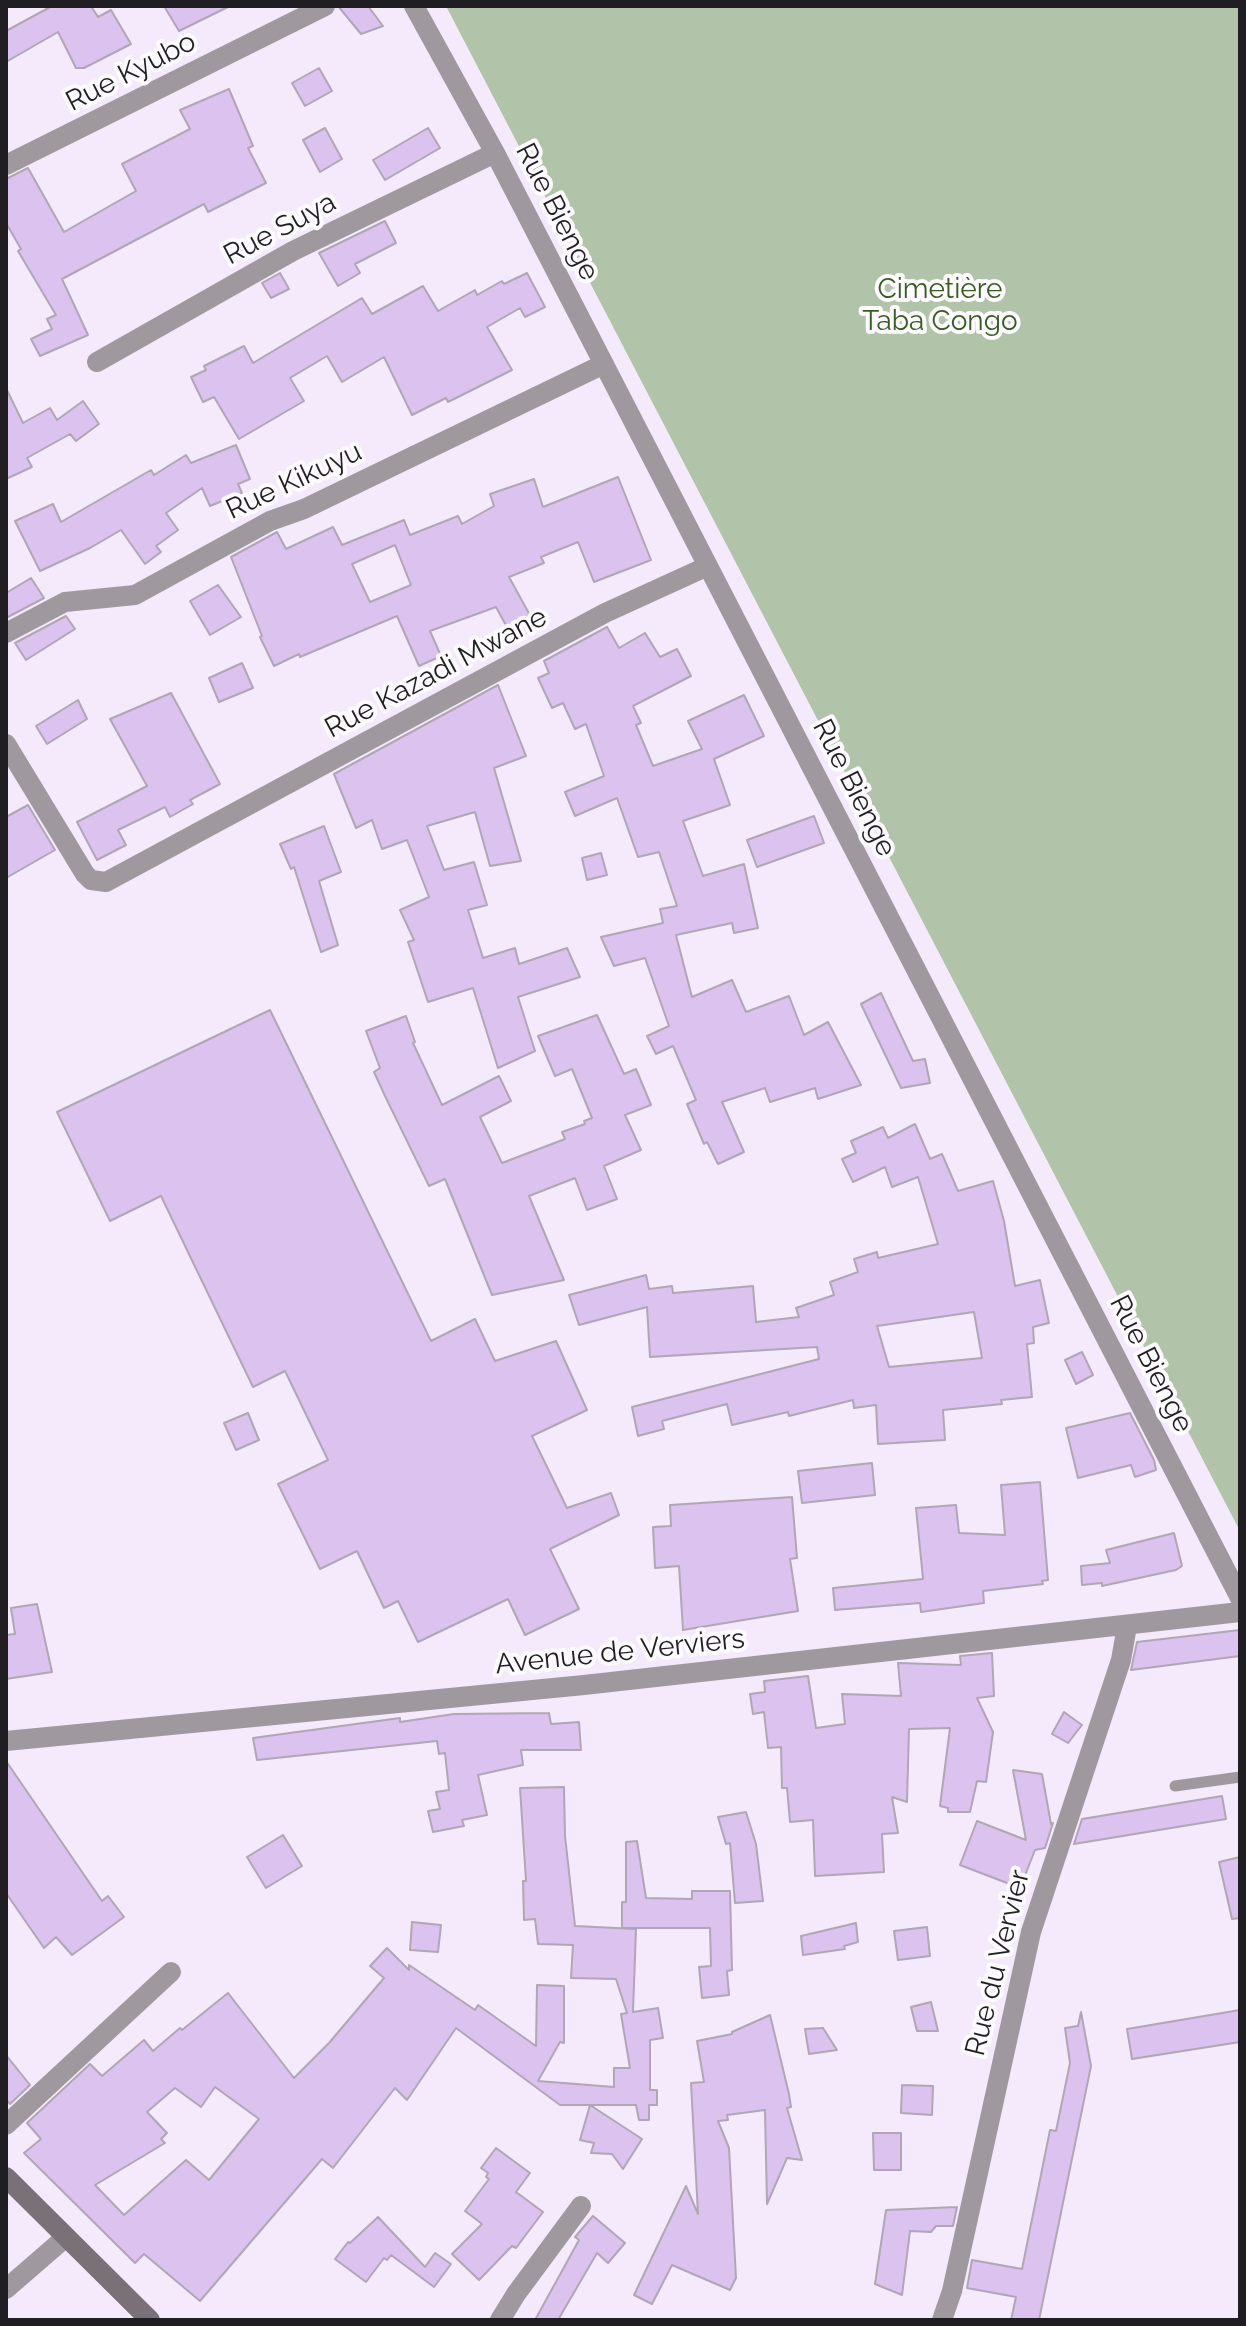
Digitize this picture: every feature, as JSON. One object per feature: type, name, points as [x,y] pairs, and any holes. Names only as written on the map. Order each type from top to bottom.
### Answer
[{"type":"main road","points":[[6,2177],[150,2320]]},
{"type":"street","name":"Rue Kyubo","points":[[6,165],[325,6]]},
{"type":"street","name":"Rue Bienge","points":[[414,6],[495,153],[1240,1598]]},
{"type":"street","name":"Rue Suya","points":[[97,362],[293,251],[495,153]]},
{"type":"street","name":"Rue Kikuyu","points":[[6,633],[65,602],[135,595],[270,521],[304,509],[604,364]]},
{"type":"street","name":"Rue Kazadi Mwane","points":[[6,744],[72,854],[91,880],[106,882],[605,613],[708,566]]},
{"type":"street","name":"Avenue de Verviers","points":[[6,1741],[584,1685],[1240,1612]]},
{"type":"street","name":"Rue du Vervier","points":[[942,2320],[952,2291],[1031,1932],[1121,1660],[1127,1626]]},
{"type":"street","points":[[6,2125],[171,1972]]},
{"type":"street","points":[[500,2320],[581,2206]]},
{"type":"street","points":[[6,2289],[66,2237]]},
{"type":"lane","points":[[1175,1786],[1240,1777]]},
{"type":"green space","name":"Cimetière Taba Congo","points":[[446,6],[1240,6],[1240,1531],[1228,1508]]},
{"type":"building","points":[[52,6],[91,6],[98,17],[111,10],[131,44],[84,68],[76,68],[58,32],[6,62],[6,31]]},
{"type":"building","points":[[164,6],[230,6],[179,31]]},
{"type":"building","points":[[338,6],[368,6],[383,26],[361,34]]},
{"type":"building","points":[[319,68],[332,91],[305,106],[292,83]]},
{"type":"building","points":[[229,89],[253,146],[248,148],[266,183],[208,212],[204,204],[62,279],[88,335],[40,356],[31,339],[52,329],[47,319],[56,315],[18,251],[21,249],[6,223],[6,179],[28,168],[64,232],[136,191],[122,164],[190,129],[180,110]]},
{"type":"building","points":[[325,128],[342,159],[320,172],[303,140]]},
{"type":"building","points":[[428,128],[440,148],[385,180],[373,160]]},
{"type":"building","points":[[385,221],[396,243],[355,264],[360,273],[338,286],[319,253]]},
{"type":"building","points":[[280,273],[289,289],[271,298],[262,283]]},
{"type":"building","points":[[527,273],[545,307],[525,317],[520,308],[487,327],[512,370],[448,402],[446,398],[412,415],[384,357],[342,382],[327,356],[290,378],[304,401],[239,439],[214,397],[203,402],[191,377],[206,370],[204,366],[244,346],[253,363],[362,298],[372,314],[423,286],[438,311],[475,290],[477,295],[502,281],[504,284]]},
{"type":"building","points":[[6,388],[23,423],[50,408],[57,420],[83,401],[99,424],[76,441],[70,434],[27,458],[32,467],[6,479]]},
{"type":"building","points":[[236,445],[250,479],[238,484],[242,493],[210,506],[202,488],[166,513],[178,530],[156,546],[161,552],[145,564],[121,530],[40,571],[15,521],[53,504],[61,522],[151,470],[154,475],[186,455],[191,463]]},
{"type":"building","points":[[618,477],[651,560],[594,582],[578,542],[541,557],[544,563],[509,577],[537,628],[514,640],[496,607],[430,631],[441,656],[419,666],[397,616],[274,666],[231,557],[277,532],[286,549],[333,527],[342,545],[404,520],[410,535],[458,516],[462,524],[494,506],[490,494],[534,479],[543,507]],"holes":[[[395,545],[411,585],[370,602],[352,564]]]},
{"type":"building","points":[[31,578],[44,598],[6,618],[6,593]]},
{"type":"building","points":[[218,585],[241,617],[210,635],[190,601]]},
{"type":"building","points":[[66,616],[75,629],[26,660],[15,643]]},
{"type":"building","points":[[607,627],[619,648],[645,633],[660,657],[677,649],[691,676],[633,706],[641,723],[636,725],[653,766],[702,749],[688,721],[744,695],[764,736],[714,759],[730,805],[683,821],[703,876],[744,864],[758,928],[734,933],[732,923],[676,935],[692,997],[732,980],[746,1012],[789,996],[804,1035],[828,1022],[861,1085],[818,1099],[815,1088],[770,1102],[765,1088],[722,1102],[744,1152],[718,1164],[707,1142],[704,1144],[687,1104],[696,1100],[673,1046],[656,1054],[647,1036],[669,1026],[645,958],[614,966],[601,937],[663,923],[660,909],[677,906],[659,852],[638,857],[617,798],[575,816],[565,792],[604,776],[586,724],[575,729],[563,703],[552,708],[538,678],[549,673],[544,661]]},
{"type":"building","points":[[242,663],[253,688],[219,702],[209,678]]},
{"type":"building","points":[[498,685],[526,756],[494,768],[521,861],[490,866],[475,812],[427,826],[444,870],[474,862],[487,905],[468,910],[483,958],[515,948],[519,964],[567,948],[580,977],[518,997],[535,1051],[498,1068],[473,988],[428,1002],[408,942],[414,940],[400,910],[429,897],[407,840],[382,849],[372,820],[356,828],[334,774]]},
{"type":"building","points":[[171,693],[220,784],[190,800],[193,804],[170,817],[165,807],[118,830],[126,845],[97,860],[77,822],[147,786],[110,719]]},
{"type":"building","points":[[78,700],[87,719],[47,744],[36,726]]},
{"type":"building","points":[[28,805],[55,850],[6,878],[6,817]]},
{"type":"building","points":[[814,816],[824,843],[757,867],[747,840]]},
{"type":"building","points":[[324,826],[341,872],[319,881],[338,945],[321,952],[294,867],[291,869],[280,844]]},
{"type":"building","points":[[601,853],[607,875],[587,880],[582,858]]},
{"type":"building","points":[[881,993],[913,1061],[925,1059],[930,1083],[901,1088],[861,1004]]},
{"type":"building","points":[[270,1010],[431,1341],[475,1319],[495,1361],[556,1341],[587,1410],[532,1436],[567,1508],[611,1493],[619,1515],[550,1549],[579,1609],[525,1635],[508,1599],[418,1642],[398,1601],[384,1608],[357,1551],[320,1569],[278,1484],[328,1460],[285,1371],[253,1387],[161,1196],[110,1221],[57,1112]]},
{"type":"building","points":[[597,1015],[624,1074],[636,1069],[651,1105],[625,1115],[641,1150],[604,1166],[617,1199],[587,1210],[575,1178],[529,1196],[564,1280],[492,1295],[445,1179],[429,1186],[385,1096],[374,1072],[380,1068],[366,1031],[406,1016],[413,1043],[442,1105],[499,1076],[511,1101],[480,1117],[502,1163],[565,1139],[562,1132],[585,1124],[584,1121],[592,1118],[572,1069],[555,1076],[538,1036]]},
{"type":"building","points":[[915,1124],[930,1159],[942,1154],[958,1191],[993,1181],[1004,1221],[1015,1286],[1040,1280],[1049,1323],[1033,1327],[1034,1343],[1027,1344],[1032,1397],[1001,1400],[1002,1404],[943,1410],[945,1440],[878,1444],[876,1405],[854,1408],[853,1400],[789,1416],[788,1412],[732,1425],[727,1404],[662,1421],[664,1429],[638,1436],[632,1407],[819,1359],[817,1347],[650,1357],[647,1307],[579,1325],[569,1295],[646,1275],[649,1289],[672,1286],[673,1293],[753,1286],[756,1322],[799,1317],[796,1308],[834,1295],[830,1282],[858,1272],[854,1259],[877,1252],[878,1258],[938,1244],[918,1177],[892,1187],[885,1167],[853,1182],[842,1159],[856,1153],[851,1141],[883,1127],[888,1138]],"holes":[[[974,1312],[982,1358],[889,1367],[877,1326]]]},
{"type":"building","points":[[1082,1352],[1093,1375],[1076,1384],[1065,1360]]},
{"type":"building","points":[[248,1413],[259,1440],[236,1450],[224,1423]]},
{"type":"building","points":[[1130,1413],[1156,1470],[1135,1477],[1131,1465],[1078,1478],[1066,1428]]},
{"type":"building","points":[[872,1463],[875,1495],[802,1503],[798,1471]]},
{"type":"building","points":[[1040,1482],[1048,1580],[1042,1581],[1043,1584],[983,1591],[984,1603],[921,1612],[920,1603],[835,1610],[833,1588],[923,1579],[916,1508],[956,1505],[959,1533],[1005,1535],[1001,1485]]},
{"type":"building","points":[[792,1497],[797,1558],[790,1559],[798,1611],[683,1630],[679,1566],[655,1568],[653,1527],[671,1526],[670,1505]]},
{"type":"building","points":[[1174,1533],[1182,1566],[1176,1570],[1102,1586],[1102,1583],[1082,1585],[1081,1566],[1110,1563],[1106,1550]]},
{"type":"building","points":[[37,1604],[52,1672],[6,1679],[6,1635],[15,1634],[11,1608]]},
{"type":"building","points":[[1240,1630],[1240,1656],[1131,1670],[1137,1642]]},
{"type":"building","points":[[992,1653],[994,1696],[977,1698],[993,1732],[986,1782],[977,1781],[970,1812],[948,1812],[948,1808],[940,1806],[950,1728],[909,1729],[907,1802],[892,1797],[898,1833],[882,1834],[884,1872],[815,1876],[813,1820],[790,1822],[787,1788],[782,1788],[781,1747],[768,1748],[764,1712],[753,1714],[750,1694],[765,1692],[764,1681],[808,1676],[816,1728],[845,1724],[842,1694],[901,1696],[898,1663],[961,1665],[960,1656]]},
{"type":"building","points":[[1064,1712],[1082,1725],[1068,1743],[1052,1734]]},
{"type":"building","points":[[549,1713],[551,1724],[579,1722],[581,1750],[521,1750],[523,1765],[478,1775],[487,1815],[462,1820],[464,1826],[433,1832],[428,1811],[440,1809],[436,1792],[449,1790],[445,1753],[439,1754],[437,1741],[257,1760],[253,1738],[400,1718],[400,1722],[454,1714]]},
{"type":"building","points":[[6,1761],[102,1901],[108,1896],[124,1917],[72,1955],[56,1937],[44,1948],[6,1893]]},
{"type":"building","points":[[1013,1770],[1042,1774],[1053,1823],[1045,1848],[1035,1850],[1020,1888],[960,1865],[977,1821],[1026,1840]]},
{"type":"building","points":[[564,1787],[565,1836],[575,1926],[636,1929],[633,2012],[658,2008],[663,2038],[650,2040],[650,2090],[657,2090],[657,2105],[649,2105],[649,2120],[639,2120],[636,2105],[560,2105],[456,2028],[407,2100],[395,2088],[333,2168],[322,2159],[200,2301],[144,2254],[135,2263],[24,2153],[41,2139],[27,2123],[90,2064],[102,2076],[144,2040],[153,2051],[228,1993],[294,2078],[329,2043],[384,1978],[370,1966],[387,1948],[409,1970],[409,1965],[475,2010],[478,2005],[536,2046],[537,1985],[564,1986],[564,2043],[560,2042],[538,2081],[614,2087],[614,2068],[630,2068],[621,2014],[627,2013],[616,1979],[571,1978],[573,1945],[538,1944],[535,1919],[524,1920],[523,1881],[526,1881],[520,1788]],"holes":[[[215,2087],[259,2119],[209,2180],[186,2160],[124,2215],[95,2185],[165,2143],[161,2139],[167,2133],[147,2112],[175,2088],[201,2107]]]},
{"type":"building","points":[[1222,1796],[1226,1819],[1074,1844],[1082,1819]]},
{"type":"building","points":[[746,1812],[756,1844],[763,1901],[735,1903],[730,1843],[726,1844],[718,1817]]},
{"type":"building","points":[[283,1835],[302,1866],[266,1888],[247,1857]]},
{"type":"building","points":[[637,1841],[646,1898],[692,1899],[692,1891],[730,1891],[732,1970],[727,1971],[729,1995],[702,1998],[699,1967],[711,1966],[710,1928],[622,1928],[622,1902],[626,1902],[626,1842]]},
{"type":"building","points":[[1240,1857],[1240,1918],[1232,1919],[1219,1862]]},
{"type":"building","points":[[412,1922],[441,1925],[438,1952],[410,1950]]},
{"type":"building","points":[[856,1923],[858,1942],[844,1946],[845,1949],[803,1955],[801,1936]]},
{"type":"building","points":[[927,1927],[930,1956],[898,1960],[894,1931]]},
{"type":"building","points":[[931,2002],[938,2031],[917,2031],[911,2007]]},
{"type":"building","points":[[1240,2010],[1240,2042],[1132,2059],[1127,2029]]},
{"type":"building","points":[[1081,2012],[1091,2066],[1039,2320],[1011,2320],[1016,2297],[967,2288],[972,2260],[1022,2269],[1050,2130],[1056,2131],[1070,2063],[1065,2028],[1078,2026]]},
{"type":"building","points":[[770,2015],[789,2094],[791,2107],[787,2108],[802,2160],[787,2158],[767,2204],[765,2110],[727,2115],[728,2120],[718,2121],[729,2148],[736,2278],[730,2290],[672,2265],[652,2304],[634,2295],[686,2186],[698,2214],[691,2083],[704,2082],[697,2041],[732,2034]]},
{"type":"building","points":[[823,2028],[837,2050],[809,2054],[805,2029]]},
{"type":"building","points":[[6,2055],[30,2085],[10,2104],[6,2099]]},
{"type":"building","points":[[902,2085],[933,2086],[932,2115],[901,2113]]},
{"type":"building","points":[[590,2105],[642,2139],[623,2169],[612,2154],[591,2153],[594,2143],[580,2140]]},
{"type":"building","points":[[873,2133],[901,2133],[901,2170],[874,2170]]},
{"type":"building","points":[[496,2148],[530,2173],[516,2192],[543,2212],[516,2248],[512,2246],[479,2280],[452,2254],[482,2224],[465,2211],[489,2179],[486,2177],[488,2173],[481,2168]]},
{"type":"building","points":[[957,2207],[953,2226],[936,2226],[931,2232],[910,2231],[902,2295],[875,2284],[886,2210]]},
{"type":"building","points":[[593,2216],[625,2243],[608,2263],[597,2253],[558,2320],[535,2320],[579,2240],[575,2237]]},
{"type":"building","points":[[378,2217],[425,2267],[435,2253],[451,2264],[434,2287],[391,2255],[387,2260],[384,2258],[366,2282],[335,2259],[348,2242]]}]
